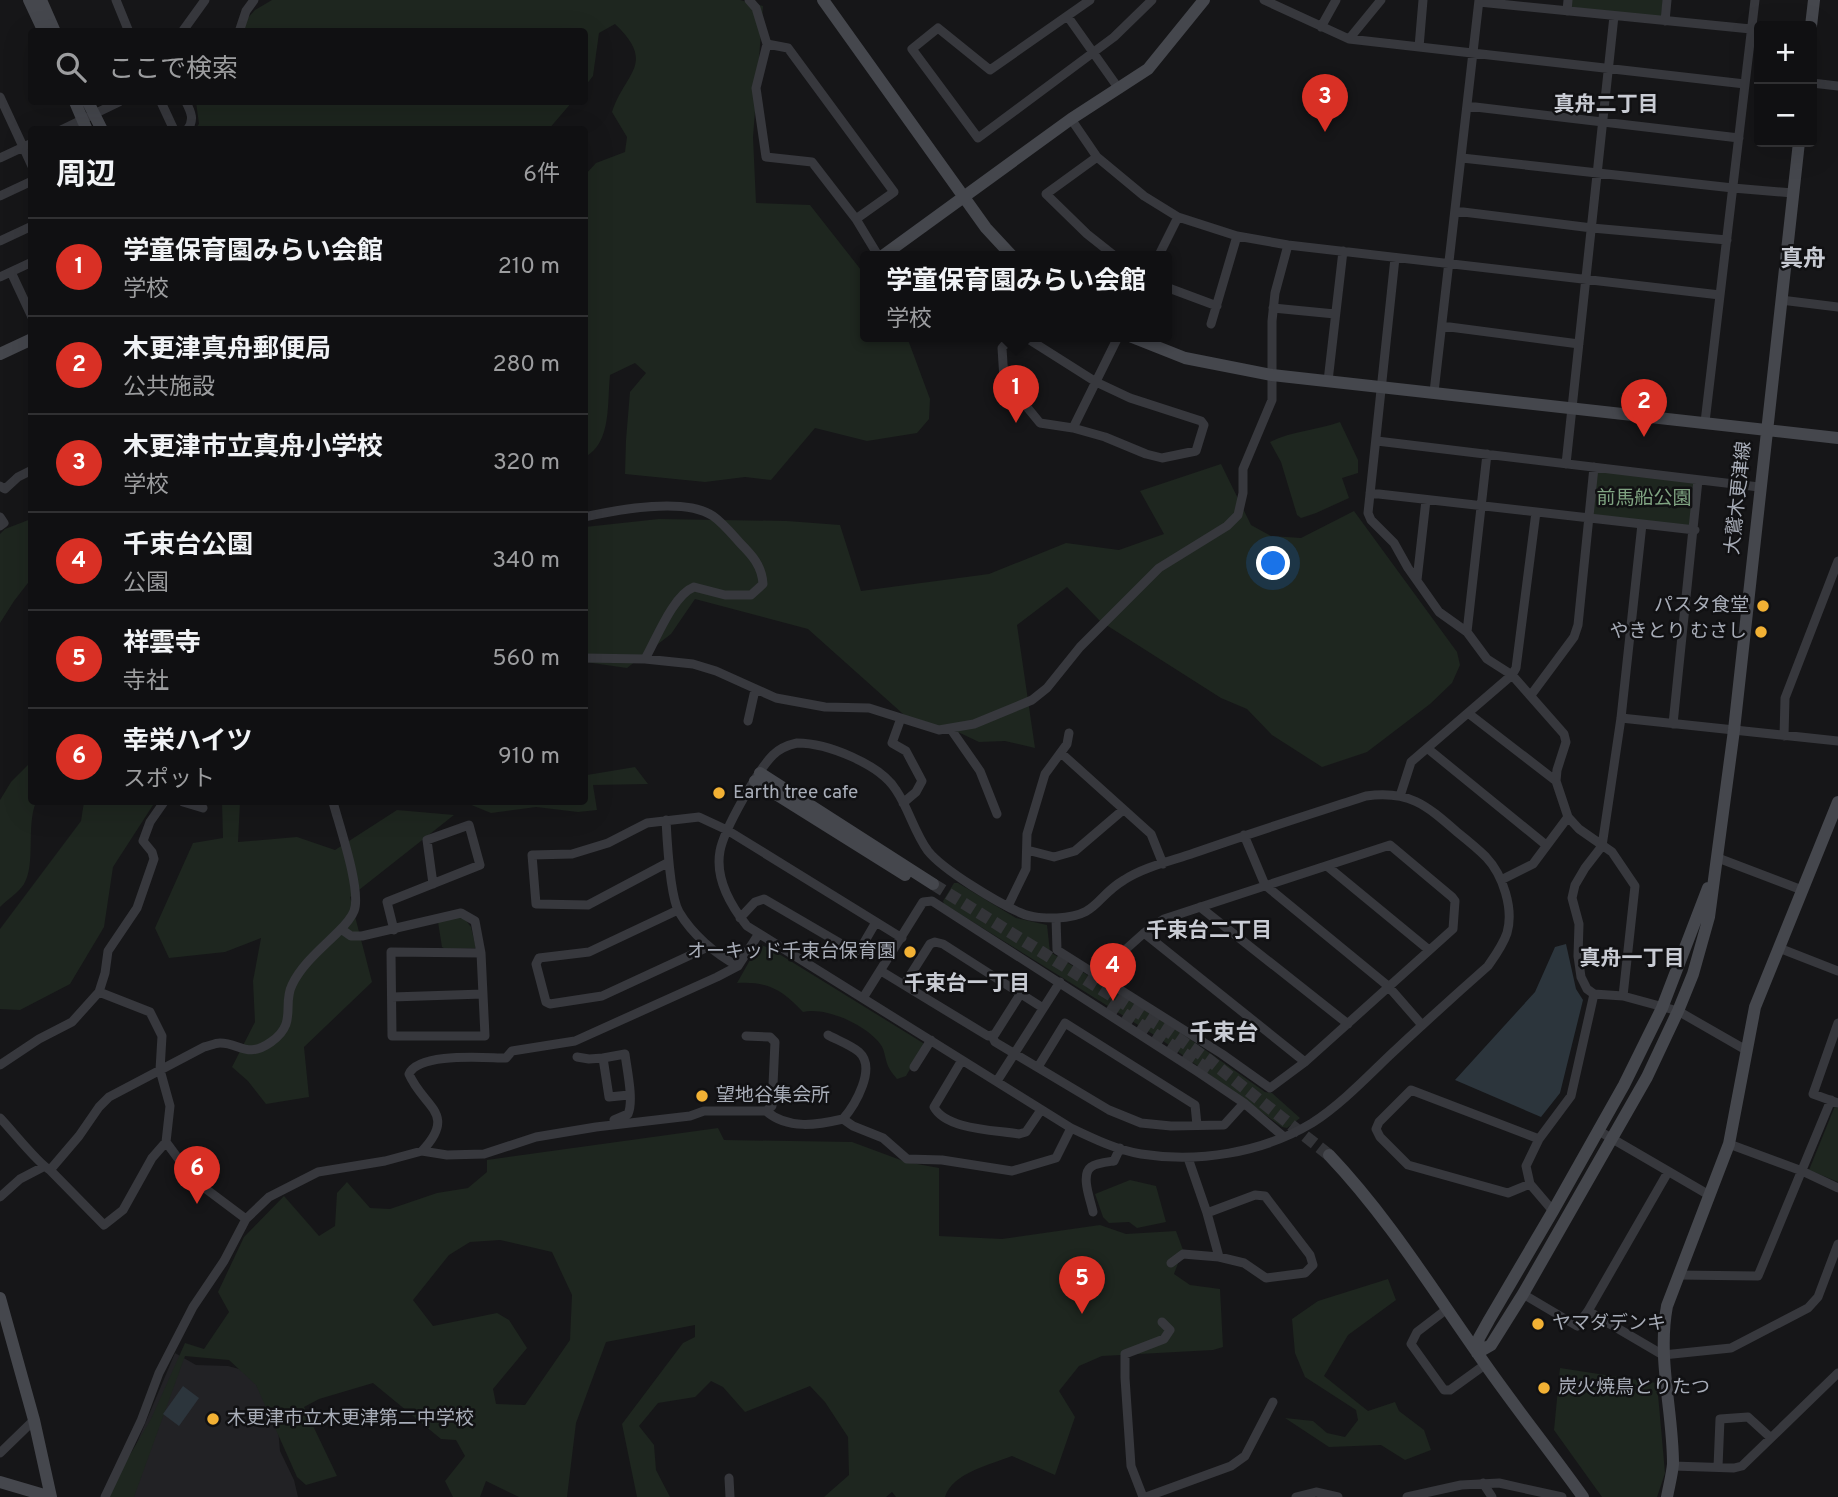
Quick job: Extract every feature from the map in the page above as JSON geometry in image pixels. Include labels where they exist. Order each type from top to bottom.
[{"type":"street","points":[[29,0],[42,28]]},
{"type":"street","points":[[41,0],[53,28]]},
{"type":"street","points":[[116,0],[127,28]]},
{"type":"street","points":[[240,28],[246,11],[254,0]]},
{"type":"street","points":[[749,0],[756,8],[767,44],[756,88],[766,158],[812,162],[856,219],[876,251]]},
{"type":"street","points":[[823,0],[986,228],[1007,251]]},
{"type":"street","points":[[1090,0],[990,70],[939,28],[912,49],[978,138],[1132,22],[1152,0]]},
{"type":"street","points":[[889,251],[1071,119],[1148,69],[1204,0]]},
{"type":"street","points":[[1321,27],[1336,0]]},
{"type":"street","points":[[1349,39],[1381,0]]},
{"type":"street","points":[[1419,47],[1423,0]]},
{"type":"street","points":[[1567,11],[1568,0]]},
{"type":"street","points":[[1665,21],[1667,0]]},
{"type":"street","points":[[1705,422],[1755,0]]},
{"type":"street","points":[[1812,21],[1814,0]]},
{"type":"street","points":[[185,28],[203,1]]},
{"type":"street","points":[[1270,1],[1349,39],[1745,84]]},
{"type":"street","points":[[1434,392],[1479,1],[1751,29]]},
{"type":"street","points":[[1566,464],[1614,16]]},
{"type":"street","points":[[1068,17],[1119,89]]},
{"type":"street","points":[[767,44],[788,48],[894,192],[856,219]]},
{"type":"street","points":[[1817,84],[1838,86]]},
{"type":"street","points":[[0,97],[4,116],[27,145],[0,158]]},
{"type":"street","points":[[69,126],[112,105]]},
{"type":"street","points":[[162,105],[172,126]]},
{"type":"street","points":[[187,105],[192,115],[190,126]]},
{"type":"street","points":[[1467,106],[1739,138]]},
{"type":"street","points":[[1071,119],[1097,157],[1144,197],[1178,217],[1237,236],[1288,245],[1720,295]]},
{"type":"street","name":"大鷲木更津線","points":[[1718,858],[1798,147]]},
{"type":"street","points":[[1097,157],[1046,194],[1108,251]]},
{"type":"street","points":[[1462,158],[1793,193]]},
{"type":"street","points":[[0,196],[28,183]]},
{"type":"street","points":[[1455,211],[1592,228],[1727,240]]},
{"type":"street","points":[[1161,251],[1178,217]]},
{"type":"street","points":[[0,241],[28,228]]},
{"type":"street","points":[[1211,324],[1237,236]]},
{"type":"street","points":[[588,658],[645,659],[693,664],[716,671],[755,690],[793,702],[869,708],[932,729],[950,729],[974,724],[1026,703],[1041,694],[1080,647],[1159,568],[1227,526],[1238,516],[1243,493],[1243,469],[1272,400],[1273,308],[1288,245]]},
{"type":"street","points":[[1328,381],[1343,251]]},
{"type":"street","points":[[1395,258],[1368,513],[1371,520],[1394,543],[1439,612],[1466,632],[1488,659],[1512,675],[1564,734],[1566,742],[1556,781],[1568,817],[1579,829],[1612,852],[1635,886],[1623,996]]},
{"type":"street","points":[[0,277],[28,264]]},
{"type":"street","points":[[11,272],[28,308]]},
{"type":"street","points":[[1172,289],[1216,306]]},
{"type":"street","points":[[1782,300],[1838,307]]},
{"type":"street","points":[[1273,308],[1335,314]]},
{"type":"street","points":[[1442,326],[1579,344]]},
{"type":"street","points":[[0,354],[28,341]]},
{"type":"street","points":[[1007,342],[1002,348],[1004,379],[1040,423],[1105,437],[1162,458],[1196,451],[1204,425],[1201,421],[1130,398],[1096,382],[1033,342]]},
{"type":"street","points":[[1073,428],[1116,342]]},
{"type":"street","points":[[1145,342],[1185,358],[1272,375],[1838,438]]},
{"type":"street","points":[[1377,441],[1759,487]]},
{"type":"street","points":[[1466,632],[1487,454]]},
{"type":"street","points":[[1531,695],[1574,637],[1578,625],[1594,467]]},
{"type":"street","points":[[0,486],[5,489],[28,472]]},
{"type":"street","points":[[1674,724],[1698,480]]},
{"type":"street","points":[[1370,493],[1695,530]]},
{"type":"street","points":[[1417,580],[1426,500]]},
{"type":"street","points":[[588,516],[619,509],[658,506],[675,506],[706,513],[732,534],[753,557],[761,571],[763,584],[751,594],[725,595],[694,587],[685,591],[676,602],[645,659]]},
{"type":"street","points":[[1400,796],[1410,762],[1512,675],[1516,668],[1536,512]]},
{"type":"street","points":[[0,517],[4,523],[0,526]]},
{"type":"street","points":[[1642,524],[1621,718],[1602,846],[1584,868],[1572,898],[1579,924],[1578,956],[1581,977],[1587,989],[1594,994],[1623,996],[1662,1009],[1678,1011],[1746,1050]]},
{"type":"street","points":[[1784,736],[1785,698],[1838,561]]},
{"type":"street","points":[[748,721],[755,690]]},
{"type":"street","points":[[1468,713],[1556,781]]},
{"type":"street","points":[[901,718],[892,743],[906,751],[922,781],[916,792],[903,803]]},
{"type":"street","points":[[1621,718],[1838,741]]},
{"type":"street","points":[[950,729],[980,771],[998,814]]},
{"type":"street","points":[[1008,906],[1024,876],[1027,834],[1045,774],[1067,744],[1069,733]]},
{"type":"street","points":[[797,743],[812,744],[867,764],[894,787],[913,827],[931,854],[947,868],[1021,913],[1056,918],[1091,911],[1123,880],[1244,835],[1366,796],[1400,796],[1416,800],[1432,810],[1487,858],[1501,880],[1509,910],[1507,933],[1488,966],[1334,1107],[1312,1122],[1284,1137],[1237,1151],[1188,1158],[1139,1154],[1071,1128],[758,935],[740,918],[721,875],[720,850],[727,830],[757,777],[772,755],[797,743]]},
{"type":"street","points":[[1427,748],[1546,845]]},
{"type":"street","points":[[1062,752],[1151,834],[1163,864]]},
{"type":"street","points":[[757,777],[931,887]]},
{"type":"street","points":[[1667,1497],[1673,1466],[1662,1331],[1667,1306],[1729,1144],[1755,1007],[1838,802]]},
{"type":"street","points":[[0,1065],[39,1039],[72,1022],[99,992],[108,951],[137,908],[154,859],[143,841],[150,822],[162,805]]},
{"type":"street","points":[[194,805],[204,808]]},
{"type":"street","points":[[0,1197],[20,1179],[46,1168],[79,1136],[109,1097],[204,1047],[221,1043],[237,1049],[253,1050],[270,1043],[282,1031],[289,1015],[290,989],[298,974],[341,929],[355,910],[356,889],[334,805]]},
{"type":"street","points":[[1027,850],[1054,858],[1074,851],[1124,810]]},
{"type":"street","points":[[669,862],[588,905],[536,904],[532,855],[572,854],[608,843],[647,822],[699,817],[727,830],[902,938]]},
{"type":"street","points":[[1501,880],[1533,864],[1568,817]]},
{"type":"street","points":[[666,820],[669,862],[678,910],[708,947],[738,966]]},
{"type":"street","points":[[394,930],[387,902],[433,884],[480,865],[469,825],[427,840],[433,884]]},
{"type":"street","points":[[1244,835],[1265,885],[1388,986],[1422,1025]]},
{"type":"street","points":[[1056,918],[1057,950],[1222,1054],[1269,1088],[1305,1062],[1453,929],[1455,901],[1390,845],[1164,919],[1097,975]]},
{"type":"street","points":[[1718,858],[1802,890]]},
{"type":"street","points":[[1447,1309],[1417,1332],[1411,1344],[1444,1390],[1450,1390],[1482,1359],[1523,1294],[1605,1135],[1662,1009],[1718,858]]},
{"type":"street","points":[[1482,1359],[1479,1338],[1489,1320],[1553,1211],[1647,1076],[1678,1011],[1693,974],[1709,917],[1718,858]]},
{"type":"street","points":[[1326,866],[1429,950]]},
{"type":"street","points":[[740,918],[755,902],[764,899],[855,952],[862,946],[876,922]]},
{"type":"street","points":[[863,999],[923,902],[932,901],[1244,1103],[1284,1137]]},
{"type":"street","points":[[1200,907],[1348,1024]]},
{"type":"street","points":[[678,910],[589,952],[539,958],[536,964],[546,1002],[550,1004],[602,996],[708,947]]},
{"type":"street","points":[[341,929],[351,936],[362,936],[461,914],[475,921],[481,953],[485,1036],[392,1036],[391,952],[481,953]]},
{"type":"street","points":[[1144,933],[1305,1062]]},
{"type":"street","points":[[422,1151],[434,1138],[437,1115],[414,1087],[409,1074],[411,1068],[431,1059],[506,1058],[512,1051],[575,1041],[738,966],[758,935]]},
{"type":"street","points":[[904,985],[930,944],[935,942],[943,944],[1043,1008]]},
{"type":"street","points":[[1779,948],[1838,971]]},
{"type":"street","points":[[881,971],[992,1036]]},
{"type":"street","points":[[997,1081],[1060,982]]},
{"type":"street","points":[[0,1118],[104,1225],[123,1210],[152,1158],[166,1142],[170,1107],[160,1070],[162,1035],[150,1012],[99,992]]},
{"type":"street","points":[[992,1036],[1021,993]]},
{"type":"street","points":[[392,997],[483,994]]},
{"type":"street","points":[[1553,1211],[1530,1184],[1526,1166],[1539,1139],[1571,1096],[1594,994]]},
{"type":"street","points":[[1038,1067],[1065,1023],[1195,1105],[1197,1125]]},
{"type":"street","points":[[1678,1275],[1758,1276],[1802,1171],[1835,1102],[1812,1094],[1838,1023]]},
{"type":"street","points":[[104,1497],[135,1433],[159,1373],[193,1307],[224,1261],[246,1219],[269,1197],[318,1172],[385,1161],[422,1151],[447,1155],[484,1154],[536,1137],[690,1116],[704,1111],[766,1111],[805,1126],[844,1119],[855,1105],[864,1083],[865,1063],[860,1052],[828,1035]]},
{"type":"street","points":[[746,1036],[770,1037],[775,1042],[772,1106],[766,1111]]},
{"type":"street","points":[[992,1036],[995,1042],[1109,1110],[1142,1123],[1171,1126],[1224,1125],[1244,1103]]},
{"type":"street","points":[[914,1067],[931,1040]]},
{"type":"street","points":[[577,1057],[589,1059],[625,1054],[631,1109],[628,1114],[596,1127]]},
{"type":"street","points":[[603,1058],[609,1097],[629,1094]]},
{"type":"street","points":[[962,1060],[934,1107],[952,1123],[1019,1134],[1026,1132],[1041,1110]]},
{"type":"street","points":[[1530,1184],[1508,1193],[1408,1166],[1380,1137],[1376,1129],[1379,1122],[1411,1090],[1539,1139]]},
{"type":"street","points":[[844,1119],[853,1126],[883,1138],[907,1159],[942,1160],[1012,1171],[1056,1158],[1071,1128]]},
{"type":"street","points":[[1605,1135],[1709,1195]]},
{"type":"street","points":[[166,1142],[194,1180],[246,1219]]},
{"type":"street","points":[[1729,1144],[1802,1171],[1838,1188]]},
{"type":"street","points":[[1093,1212],[1088,1189],[1088,1171],[1092,1166],[1114,1161],[1120,1148]]},
{"type":"street","points":[[1188,1158],[1219,1257]]},
{"type":"street","points":[[1326,1158],[1367,1196],[1583,1497]]},
{"type":"street","points":[[1523,1294],[1577,1326],[1668,1172]]},
{"type":"street","points":[[1171,1264],[1183,1255],[1219,1257],[1244,1263],[1266,1278],[1305,1273],[1313,1265],[1310,1255],[1265,1196],[1255,1195],[1207,1213]]},
{"type":"street","points":[[1588,1311],[1663,1355],[1731,1348],[1808,1308],[1818,1297],[1838,1244]]},
{"type":"street","points":[[0,1298],[34,1420],[51,1497],[0,1482]]},
{"type":"street","points":[[1162,1322],[1170,1330],[1164,1339],[1125,1353],[1131,1466],[1144,1497],[1223,1469],[1245,1456],[1273,1402]]},
{"type":"street","points":[[1673,1466],[1742,1466],[1838,1373]]},
{"type":"street","points":[[1718,1467],[1720,1419],[1748,1417],[1771,1438]]},
{"type":"street","points":[[0,1452],[34,1420]]},
{"type":"street","points":[[729,1478],[730,1497]]},
{"type":"street","points":[[1407,1497],[1483,1483],[1499,1483],[1562,1497]]},
{"type":"street","points":[[1483,1483],[1492,1497]]},
{"type":"street","points":[[1296,1497],[1316,1492],[1338,1497]]},
{"type":"shaded area","points":[[1566,944],[1576,989],[1583,1000],[1560,1093],[1541,1117],[1455,1080],[1535,992],[1555,947]]},
{"type":"shaded area","name":"木更津市立木更津第二中学校","points":[[175,1353],[196,1365],[228,1366],[250,1372],[278,1428],[280,1451],[294,1480],[298,1497],[114,1497]]},
{"type":"shaded area","points":[[183,1386],[199,1398],[179,1426],[163,1414]]},
{"type":"green space","points":[[272,0],[740,0],[763,6],[753,137],[756,203],[810,205],[860,269],[860,342],[909,342],[930,399],[929,419],[917,433],[867,441],[815,428],[771,480],[745,477],[705,482],[625,474],[630,392],[646,373],[635,363],[610,375],[604,432],[594,451],[588,455],[588,172],[596,163],[625,152],[627,137],[612,112],[636,59],[634,49],[627,38],[615,24],[599,33],[593,76],[588,82],[588,28],[239,28],[255,10]]},
{"type":"green space","points":[[1570,0],[1663,0],[1661,17],[1570,7]]},
{"type":"green space","points":[[196,105],[569,105],[551,126],[197,126]]},
{"type":"green space","points":[[1340,422],[1358,460],[1358,473],[1342,478],[1349,498],[1301,518],[1297,515],[1281,462],[1270,442]]},
{"type":"green space","points":[[1221,464],[1251,525],[1271,536],[1301,538],[1354,511],[1457,652],[1460,665],[1452,683],[1430,704],[1367,752],[1322,767],[1272,735],[1247,709],[1221,698],[1100,621],[1067,587],[1017,625],[1035,748],[1005,741],[979,742],[958,732],[912,722],[808,629],[695,599],[671,634],[627,668],[588,662],[588,527],[659,519],[787,521],[840,525],[861,591],[989,574],[1066,543],[1119,550],[1164,534],[1140,491]]},
{"type":"green space","name":"前馬船公園","points":[[1596,470],[1696,482],[1693,528],[1593,516]]},
{"type":"green space","points":[[28,520],[28,583],[0,623],[0,534],[5,529]]},
{"type":"green space","points":[[28,765],[28,805],[35,805],[30,866],[22,887],[0,907],[0,800],[11,782]]},
{"type":"green space","points":[[635,767],[648,784],[593,785],[597,810],[578,812],[536,807],[491,813],[471,805],[588,805],[588,775]]},
{"type":"green space","points":[[84,805],[153,805],[113,867],[104,927],[70,984],[20,1010],[0,1009],[0,929],[81,821]]},
{"type":"green space","points":[[222,805],[240,805],[238,842],[297,837],[335,850],[397,810],[454,815],[350,897],[372,982],[304,1047],[309,1097],[266,1104],[248,1081],[232,1067],[255,1022],[253,981],[261,938],[225,952],[169,958],[155,928],[193,843],[223,838]]},
{"type":"green space","points":[[954,883],[1016,918],[1047,925],[1050,952],[1177,1030],[1265,1092],[1272,1093],[1300,1118],[1287,1128],[1282,1127],[1159,1038],[944,904],[943,901]]},
{"type":"green space","points":[[455,917],[465,919],[471,927],[476,948],[442,947],[438,922]]},
{"type":"green space","points":[[759,944],[923,1043],[906,1076],[897,1079],[889,1068],[881,1045],[857,1025],[823,1012],[803,1012],[789,998],[766,985],[737,983]]},
{"type":"green space","points":[[1835,1106],[1838,1108],[1838,1182],[1809,1170]]},
{"type":"green space","points":[[718,1128],[724,1140],[852,1142],[906,1162],[939,1168],[939,1236],[1002,1239],[1100,1225],[1126,1234],[1176,1231],[1183,1250],[1174,1274],[1190,1285],[1220,1289],[1223,1347],[1213,1350],[1102,1356],[1079,1366],[1059,1391],[1075,1417],[1055,1475],[1012,1456],[964,1476],[949,1489],[945,1497],[896,1497],[892,1492],[886,1497],[824,1497],[849,1475],[848,1437],[825,1402],[810,1386],[745,1412],[723,1387],[711,1381],[695,1397],[658,1403],[639,1426],[654,1445],[656,1470],[670,1497],[637,1497],[622,1424],[683,1343],[695,1337],[695,1325],[606,1342],[576,1423],[567,1497],[519,1497],[486,1481],[480,1497],[453,1497],[445,1481],[465,1456],[456,1440],[441,1439],[373,1383],[319,1399],[304,1407],[337,1476],[306,1485],[297,1477],[256,1385],[229,1360],[185,1356],[134,1497],[105,1497],[151,1419],[185,1343],[204,1349],[229,1312],[218,1292],[244,1237],[284,1196],[319,1236],[335,1226],[337,1193],[347,1182],[370,1208],[390,1209],[437,1193],[468,1188],[487,1172],[487,1160]],"holes":[[[500,1240],[552,1252],[572,1295],[570,1340],[525,1405],[496,1404],[493,1389],[527,1348],[509,1320],[497,1313],[433,1326],[413,1300],[449,1255],[470,1242]]]},
{"type":"green space","points":[[1130,1180],[1156,1186],[1166,1222],[1137,1228],[1129,1222],[1109,1223],[1103,1217],[1095,1194]]},
{"type":"green space","points":[[1388,1279],[1396,1300],[1348,1335],[1324,1376],[1368,1411],[1395,1402],[1399,1411],[1424,1430],[1431,1450],[1405,1460],[1381,1445],[1329,1447],[1285,1418],[1313,1421],[1327,1433],[1345,1437],[1358,1420],[1356,1410],[1305,1377],[1295,1353],[1292,1319],[1318,1301]]},
{"type":"green space","points":[[1560,1368],[1657,1383],[1665,1473],[1657,1497],[1602,1497],[1554,1430]]},
{"type":"tunnel","points":[[933,884],[1163,1028],[1209,1060],[1329,1155]]},
{"type":"tunnel","points":[[1109,1004],[1214,1073]]},
{"type":"place","name":"木更津市立真舟小学校","points":[[1325,132]]},
{"type":"place","name":"学童保育園みらい会館","points":[[1016,423]]},
{"type":"place","name":"木更津真舟郵便局","points":[[1644,437]]},
{"type":"place","name":"パスタ食堂","points":[[1763,606]]},
{"type":"place","name":"やきとり むさし","points":[[1761,632]]},
{"type":"place","name":"Earth tree cafe","points":[[719,793]]},
{"type":"place","name":"オーキッド千束台保育園","points":[[910,952]]},
{"type":"place","name":"千束台公園","points":[[1113,1001]]},
{"type":"place","name":"望地谷集会所","points":[[702,1096]]},
{"type":"place","name":"幸栄ハイツ","points":[[197,1204]]},
{"type":"place","name":"祥雲寺","points":[[1082,1314]]},
{"type":"place","name":"ヤマダデンキ","points":[[1538,1324]]},
{"type":"place","name":"炭火焼鳥とりたつ","points":[[1544,1388]]},
{"type":"place","name":"木更津市立木更津第二中学校","points":[[213,1419]]},
{"type":"district","name":"真舟二丁目","points":[[1606,105]]},
{"type":"district","name":"真舟","points":[[1803,260]]},
{"type":"district","name":"千束台二丁目","points":[[1209,931]]},
{"type":"district","name":"真舟一丁目","points":[[1632,959]]},
{"type":"district","name":"千束台一丁目","points":[[967,984]]},
{"type":"district","name":"千束台","points":[[1224,1034]]}]
